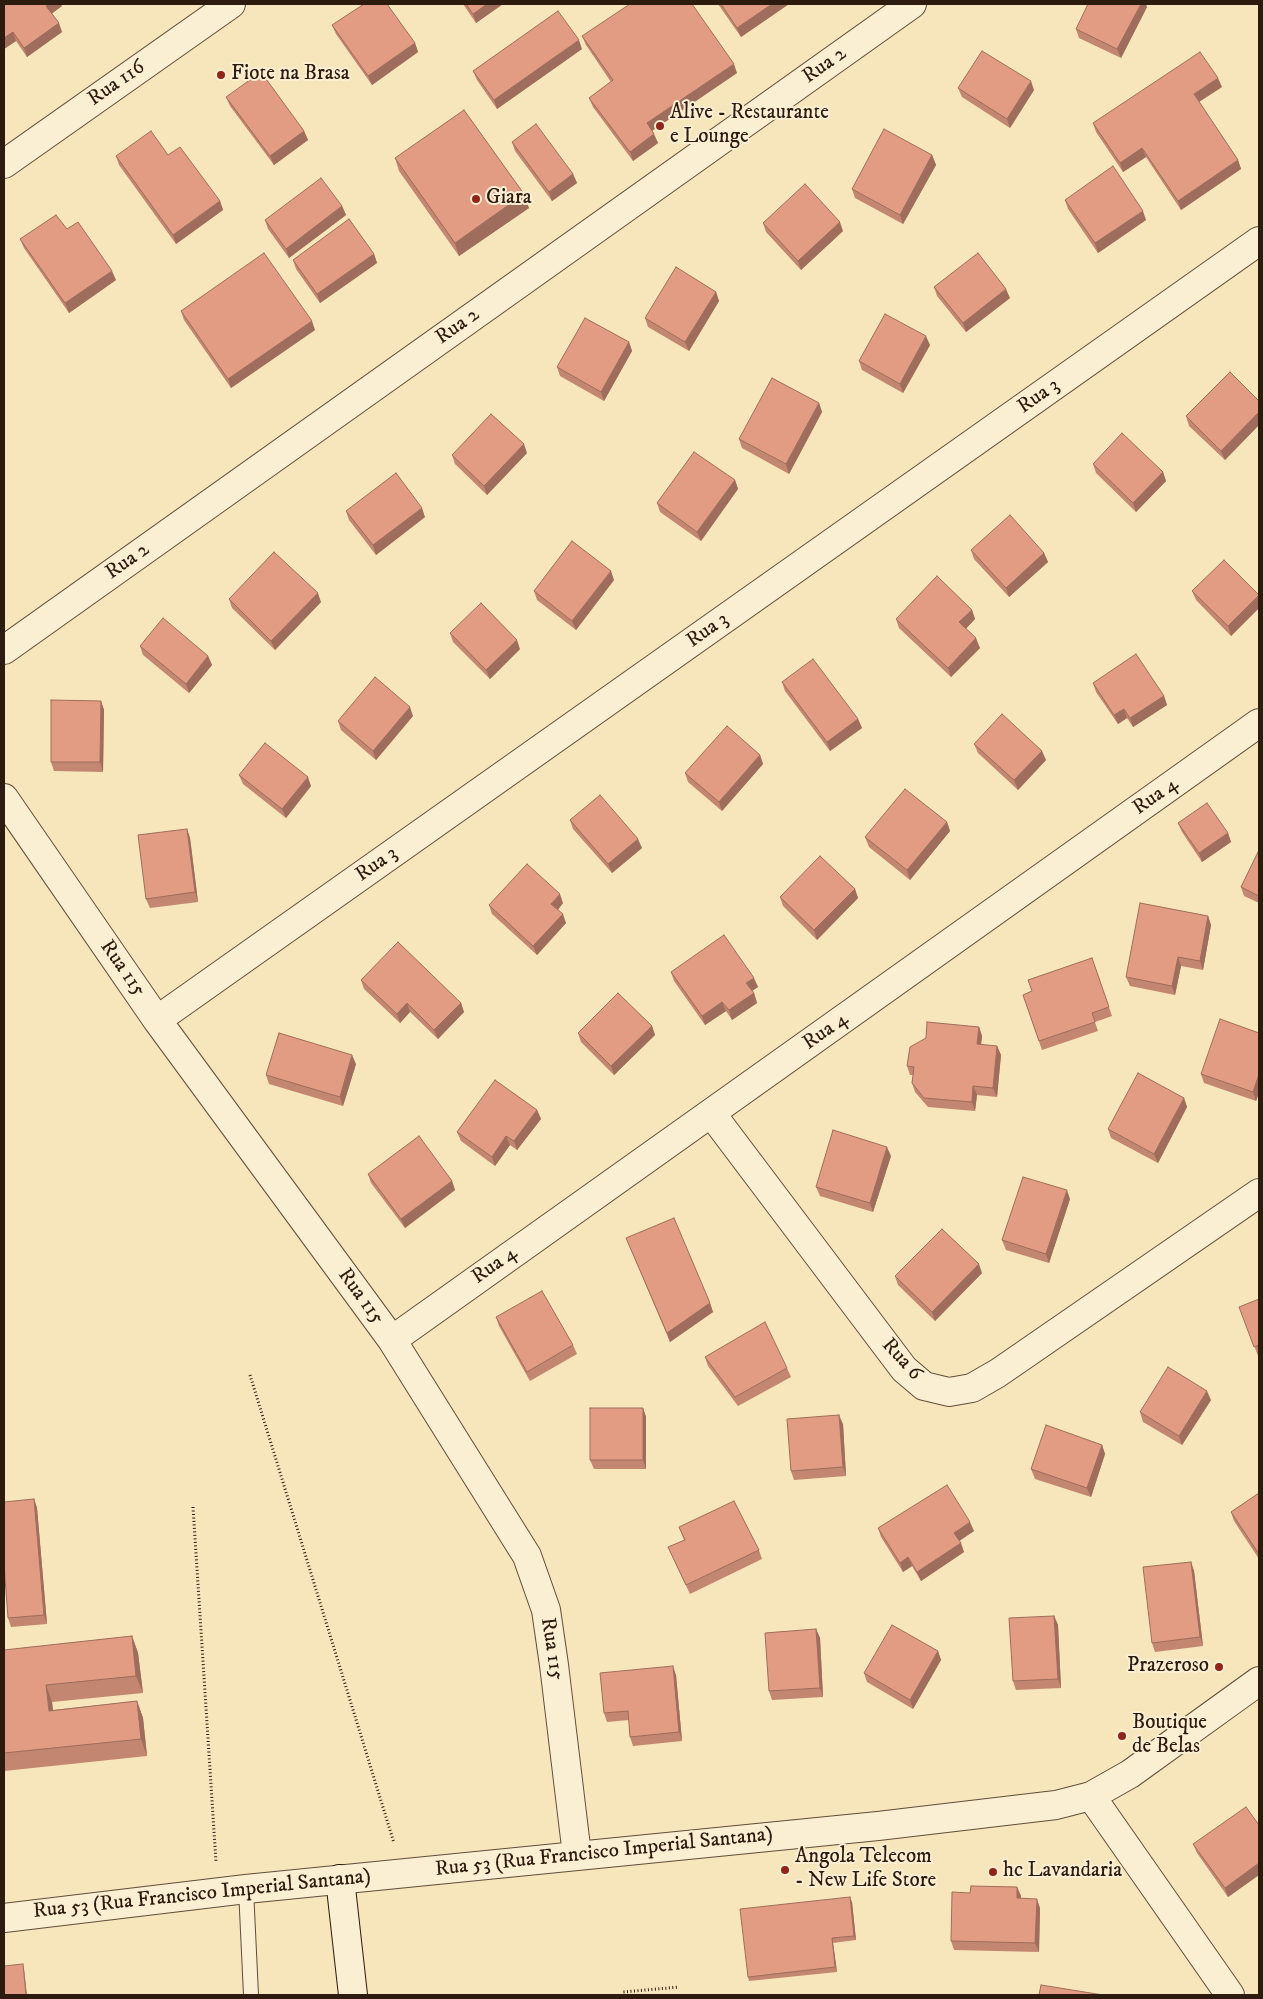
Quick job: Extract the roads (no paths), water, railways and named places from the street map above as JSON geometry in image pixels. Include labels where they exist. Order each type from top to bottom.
[{"type":"street","name":"Rua 116","points":[[4,164],[231,4]]},
{"type":"street","name":"Rua 2","points":[[4,650],[912,4]]},
{"type":"street","name":"Rua 3","points":[[157,1020],[1259,241]]},
{"type":"street","name":"Rua 4","points":[[392,1340],[1259,723]]},
{"type":"street","name":"Rua 115","points":[[4,798],[157,1020],[392,1340],[527,1556],[546,1610],[577,1855]]},
{"type":"street","name":"Rua 6","points":[[711,1113],[904,1369],[924,1386],[949,1392],[972,1388],[998,1373],[1259,1193]]},
{"type":"street","name":"Rua 53 (Rua Francisco Imperial Santana)","points":[[4,1918],[218,1892],[888,1825],[1056,1805],[1091,1796],[1157,1756],[1259,1681]]},
{"type":"street","points":[[1091,1796],[1230,1995]]},
{"type":"street","points":[[340,1879],[353,1995]]},
{"type":"lane","points":[[246,1889],[251,1995]]},
{"type":"place","name":"Fiote na Brasa","points":[[221,75]]},
{"type":"place","name":"Alive - Restaurante e Lounge","points":[[660,126]]},
{"type":"place","name":"Giara","points":[[476,199]]},
{"type":"place","name":"Prazeroso","points":[[1219,1667]]},
{"type":"place","name":"Boutique de Belas","points":[[1122,1736]]},
{"type":"place","name":"Angola Telecom - New Life Store","points":[[785,1870]]},
{"type":"place","name":"hc Lavandaria","points":[[993,1872]]}]
